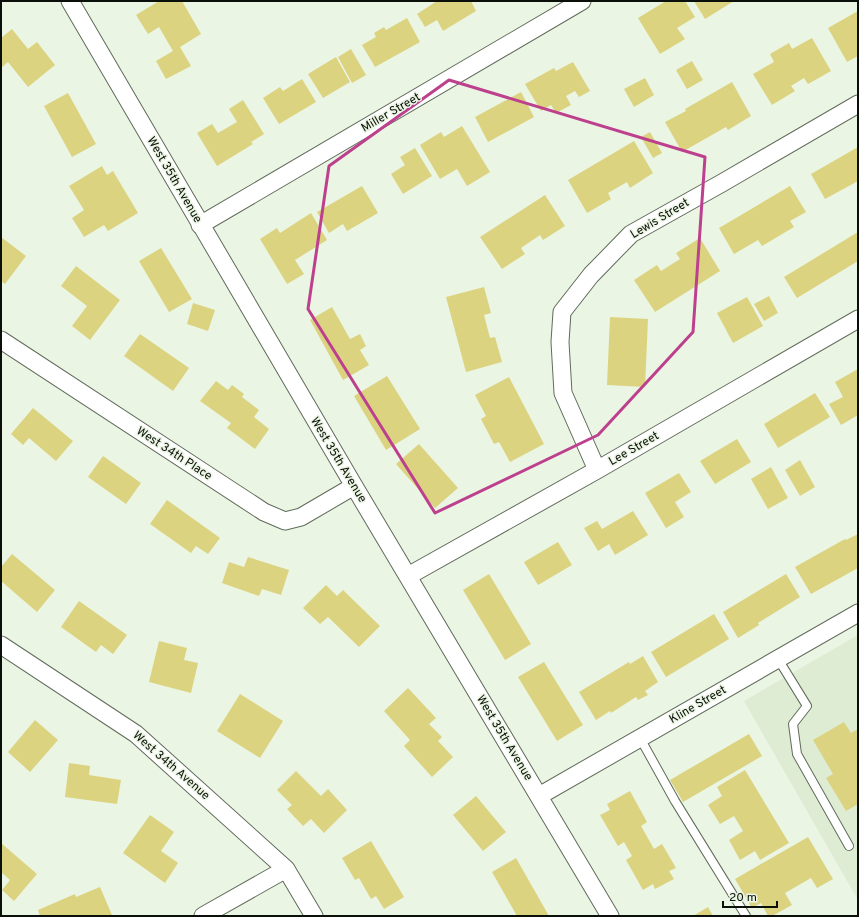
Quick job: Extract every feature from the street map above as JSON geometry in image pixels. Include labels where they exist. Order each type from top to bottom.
[{"type":"street","name":"Miller Street","points":[[200,225],[582,1]]},
{"type":"street","name":"West 35th Avenue","points":[[72,2],[200,225],[610,916]]},
{"type":"street","name":"Lewis Street","points":[[597,470],[563,393],[560,342],[562,312],[591,275],[632,234],[858,104]]},
{"type":"street","name":"Lee Street","points":[[408,576],[597,470],[858,319]]},
{"type":"street","name":"West 34th Place","points":[[1,340],[222,486],[264,512],[285,521],[301,517],[354,486]]},
{"type":"street","name":"Kline Street","points":[[538,796],[858,613]]},
{"type":"street","name":"West 34th Avenue","points":[[1,645],[136,734],[286,869],[314,916]]},
{"type":"street","points":[[203,916],[286,869]]},
{"type":"lane","points":[[778,659],[806,706],[793,724],[796,754],[849,846]]},
{"type":"lane","points":[[640,738],[675,801],[746,916]]},
{"type":"highlighted area","points":[[449,80],[705,157],[693,332],[598,435],[435,513],[308,309],[329,166]]},
{"type":"shaded area","points":[[858,635],[858,900],[744,701]]},
{"type":"building","points":[[159,1],[182,1],[201,34],[180,47],[191,66],[166,79],[156,61],[173,51],[159,27],[148,34],[136,15]]},
{"type":"building","points":[[437,1],[471,1],[476,11],[443,31],[437,20],[425,27],[417,14]]},
{"type":"building","points":[[666,1],[685,1],[695,17],[677,28],[685,39],[660,54],[638,18]]},
{"type":"building","points":[[694,1],[734,1],[705,19]]},
{"type":"building","points":[[858,11],[858,56],[847,62],[828,28]]},
{"type":"building","points":[[407,18],[420,42],[375,67],[362,45],[376,37],[374,33],[384,27],[386,30]]},
{"type":"building","points":[[12,29],[28,49],[37,42],[55,65],[28,87],[8,62],[1,68],[1,38]]},
{"type":"building","points":[[812,38],[831,71],[808,84],[804,78],[791,86],[795,91],[772,105],[753,74],[774,62],[770,54],[789,43],[792,49]]},
{"type":"building","points":[[351,49],[366,75],[352,83],[338,57]]},
{"type":"building","points":[[336,57],[350,82],[323,98],[308,74]]},
{"type":"building","points":[[692,61],[703,80],[687,89],[676,70]]},
{"type":"building","points":[[573,62],[590,91],[579,97],[575,91],[566,96],[571,105],[556,113],[551,105],[541,111],[525,84],[554,68],[556,71]]},
{"type":"building","points":[[645,78],[654,95],[634,107],[624,89]]},
{"type":"building","points":[[302,79],[316,102],[279,124],[263,98],[280,87],[283,91]]},
{"type":"building","points":[[732,82],[751,116],[728,130],[726,127],[682,152],[665,122],[686,111],[685,109]]},
{"type":"building","points":[[521,92],[534,117],[488,142],[475,117]]},
{"type":"building","points":[[68,93],[96,144],[72,157],[44,106]]},
{"type":"building","points":[[243,100],[264,134],[251,142],[253,144],[217,166],[197,133],[212,124],[218,133],[237,122],[229,109]]},
{"type":"building","points":[[462,126],[490,172],[467,186],[457,169],[440,179],[420,145],[441,132],[444,137]]},
{"type":"building","points":[[650,132],[662,153],[653,158],[641,137]]},
{"type":"building","points":[[634,141],[653,173],[630,188],[627,182],[608,193],[611,199],[587,213],[568,180]]},
{"type":"building","points":[[858,147],[858,181],[825,199],[811,174]]},
{"type":"building","points":[[415,148],[432,176],[403,194],[391,174],[405,165],[400,157]]},
{"type":"building","points":[[102,166],[107,175],[113,171],[138,213],[108,231],[104,225],[84,237],[72,218],[84,210],[69,186]]},
{"type":"building","points":[[362,186],[378,213],[347,231],[343,224],[329,233],[317,212]]},
{"type":"building","points":[[790,186],[806,212],[790,221],[794,227],[762,246],[758,240],[734,254],[719,228]]},
{"type":"building","points":[[545,195],[565,226],[543,240],[540,235],[521,248],[525,254],[502,269],[480,237]]},
{"type":"building","points":[[311,213],[327,240],[295,260],[304,274],[287,284],[260,239],[277,228],[280,233]]},
{"type":"building","points":[[858,232],[858,261],[797,298],[784,277]]},
{"type":"building","points":[[1,237],[26,256],[5,284],[1,281]]},
{"type":"building","points":[[700,238],[720,271],[655,312],[634,280],[657,265],[661,271],[680,259],[676,253]]},
{"type":"building","points":[[161,248],[192,299],[169,312],[139,261]]},
{"type":"building","points":[[76,266],[120,300],[90,340],[72,326],[87,306],[61,286]]},
{"type":"building","points":[[484,287],[491,313],[484,315],[490,338],[495,337],[502,362],[466,372],[446,297]]},
{"type":"building","points":[[769,296],[778,313],[764,321],[754,304]]},
{"type":"building","points":[[747,297],[763,326],[733,343],[717,313]]},
{"type":"building","points":[[193,303],[215,310],[208,331],[187,324]]},
{"type":"building","points":[[332,307],[350,339],[360,334],[366,346],[360,350],[369,365],[343,380],[310,320]]},
{"type":"building","points":[[610,317],[648,319],[645,387],[607,385]]},
{"type":"building","points":[[140,334],[189,368],[173,391],[124,356]]},
{"type":"building","points":[[858,369],[858,415],[841,425],[829,404],[843,397],[835,382]]},
{"type":"building","points":[[387,376],[420,429],[386,450],[354,396]]},
{"type":"building","points":[[509,377],[544,444],[510,462],[499,442],[494,444],[481,419],[486,416],[475,395]]},
{"type":"building","points":[[216,381],[228,390],[232,385],[244,394],[242,397],[259,410],[254,417],[269,429],[255,449],[227,428],[231,423],[200,401]]},
{"type":"building","points":[[815,393],[830,417],[778,448],[764,424]]},
{"type":"building","points":[[33,408],[73,441],[56,461],[29,438],[23,445],[11,434]]},
{"type":"building","points":[[737,439],[751,462],[715,484],[700,461]]},
{"type":"building","points":[[419,444],[458,488],[435,508],[396,464]]},
{"type":"building","points":[[103,456],[141,483],[126,504],[88,477]]},
{"type":"building","points":[[800,460],[815,487],[800,496],[785,470]]},
{"type":"building","points":[[771,467],[788,498],[768,509],[751,479]]},
{"type":"building","points":[[679,473],[691,492],[675,502],[684,517],[666,528],[645,493]]},
{"type":"building","points":[[167,500],[220,538],[208,554],[196,546],[191,553],[150,524]]},
{"type":"building","points":[[633,511],[648,535],[615,555],[609,544],[598,551],[584,528],[597,521],[602,529]]},
{"type":"building","points":[[858,534],[858,568],[811,594],[795,567],[845,539],[846,540]]},
{"type":"building","points":[[558,542],[572,565],[538,585],[524,562]]},
{"type":"building","points":[[12,554],[55,590],[37,612],[1,581],[1,567]]},
{"type":"building","points":[[248,557],[289,570],[281,595],[262,589],[259,596],[222,583],[229,562],[244,567]]},
{"type":"building","points":[[489,574],[531,644],[505,660],[463,590]]},
{"type":"building","points":[[786,574],[800,597],[758,623],[759,625],[738,638],[723,612]]},
{"type":"building","points":[[326,585],[337,596],[343,590],[380,626],[359,647],[328,617],[320,624],[303,608]]},
{"type":"building","points":[[79,601],[127,635],[113,654],[101,645],[96,652],[61,627]]},
{"type":"building","points":[[714,614],[729,639],[666,677],[651,652]]},
{"type":"building","points":[[159,641],[187,648],[184,660],[198,663],[191,693],[149,682]]},
{"type":"building","points":[[643,656],[658,682],[645,691],[648,695],[638,700],[636,697],[611,713],[610,711],[596,720],[579,692],[629,662],[630,664]]},
{"type":"building","points":[[544,662],[583,725],[557,741],[518,677]]},
{"type":"building","points":[[408,688],[436,718],[429,724],[442,737],[438,741],[453,757],[432,777],[404,746],[410,740],[384,711]]},
{"type":"building","points":[[240,694],[283,721],[260,758],[217,731]]},
{"type":"building","points":[[35,720],[58,740],[30,772],[8,752]]},
{"type":"building","points":[[844,722],[851,733],[858,729],[858,804],[846,811],[826,778],[833,774],[813,740]]},
{"type":"building","points":[[749,734],[762,756],[683,802],[670,780]]},
{"type":"building","points":[[69,763],[90,766],[89,775],[121,780],[117,804],[65,797]]},
{"type":"building","points":[[745,770],[789,843],[760,860],[755,851],[740,860],[729,840],[743,831],[734,816],[720,824],[708,805],[722,796],[717,787]]},
{"type":"building","points":[[296,771],[321,796],[328,789],[347,810],[324,833],[311,819],[303,826],[287,809],[292,805],[277,790]]},
{"type":"building","points":[[630,791],[647,822],[641,826],[654,849],[662,844],[676,868],[669,871],[674,879],[655,889],[653,884],[643,890],[626,860],[632,856],[624,842],[618,846],[600,815],[610,810],[607,804]]},
{"type":"building","points":[[476,796],[506,832],[483,851],[453,815]]},
{"type":"building","points":[[150,815],[174,832],[161,851],[178,863],[165,883],[123,853]]},
{"type":"building","points":[[808,837],[833,879],[817,888],[811,878],[785,893],[792,905],[772,916],[768,916],[761,903],[752,908],[735,879]]},
{"type":"building","points":[[371,841],[404,897],[384,909],[376,896],[371,899],[359,878],[355,880],[342,858]]},
{"type":"building","points":[[1,843],[37,874],[14,901],[2,890],[10,880],[1,872]]},
{"type":"building","points":[[516,858],[549,916],[517,916],[492,872]]},
{"type":"building","points":[[100,887],[112,915],[40,916],[38,910],[75,894],[76,897]]},
{"type":"building","points":[[708,907],[713,916],[693,916]]}]
